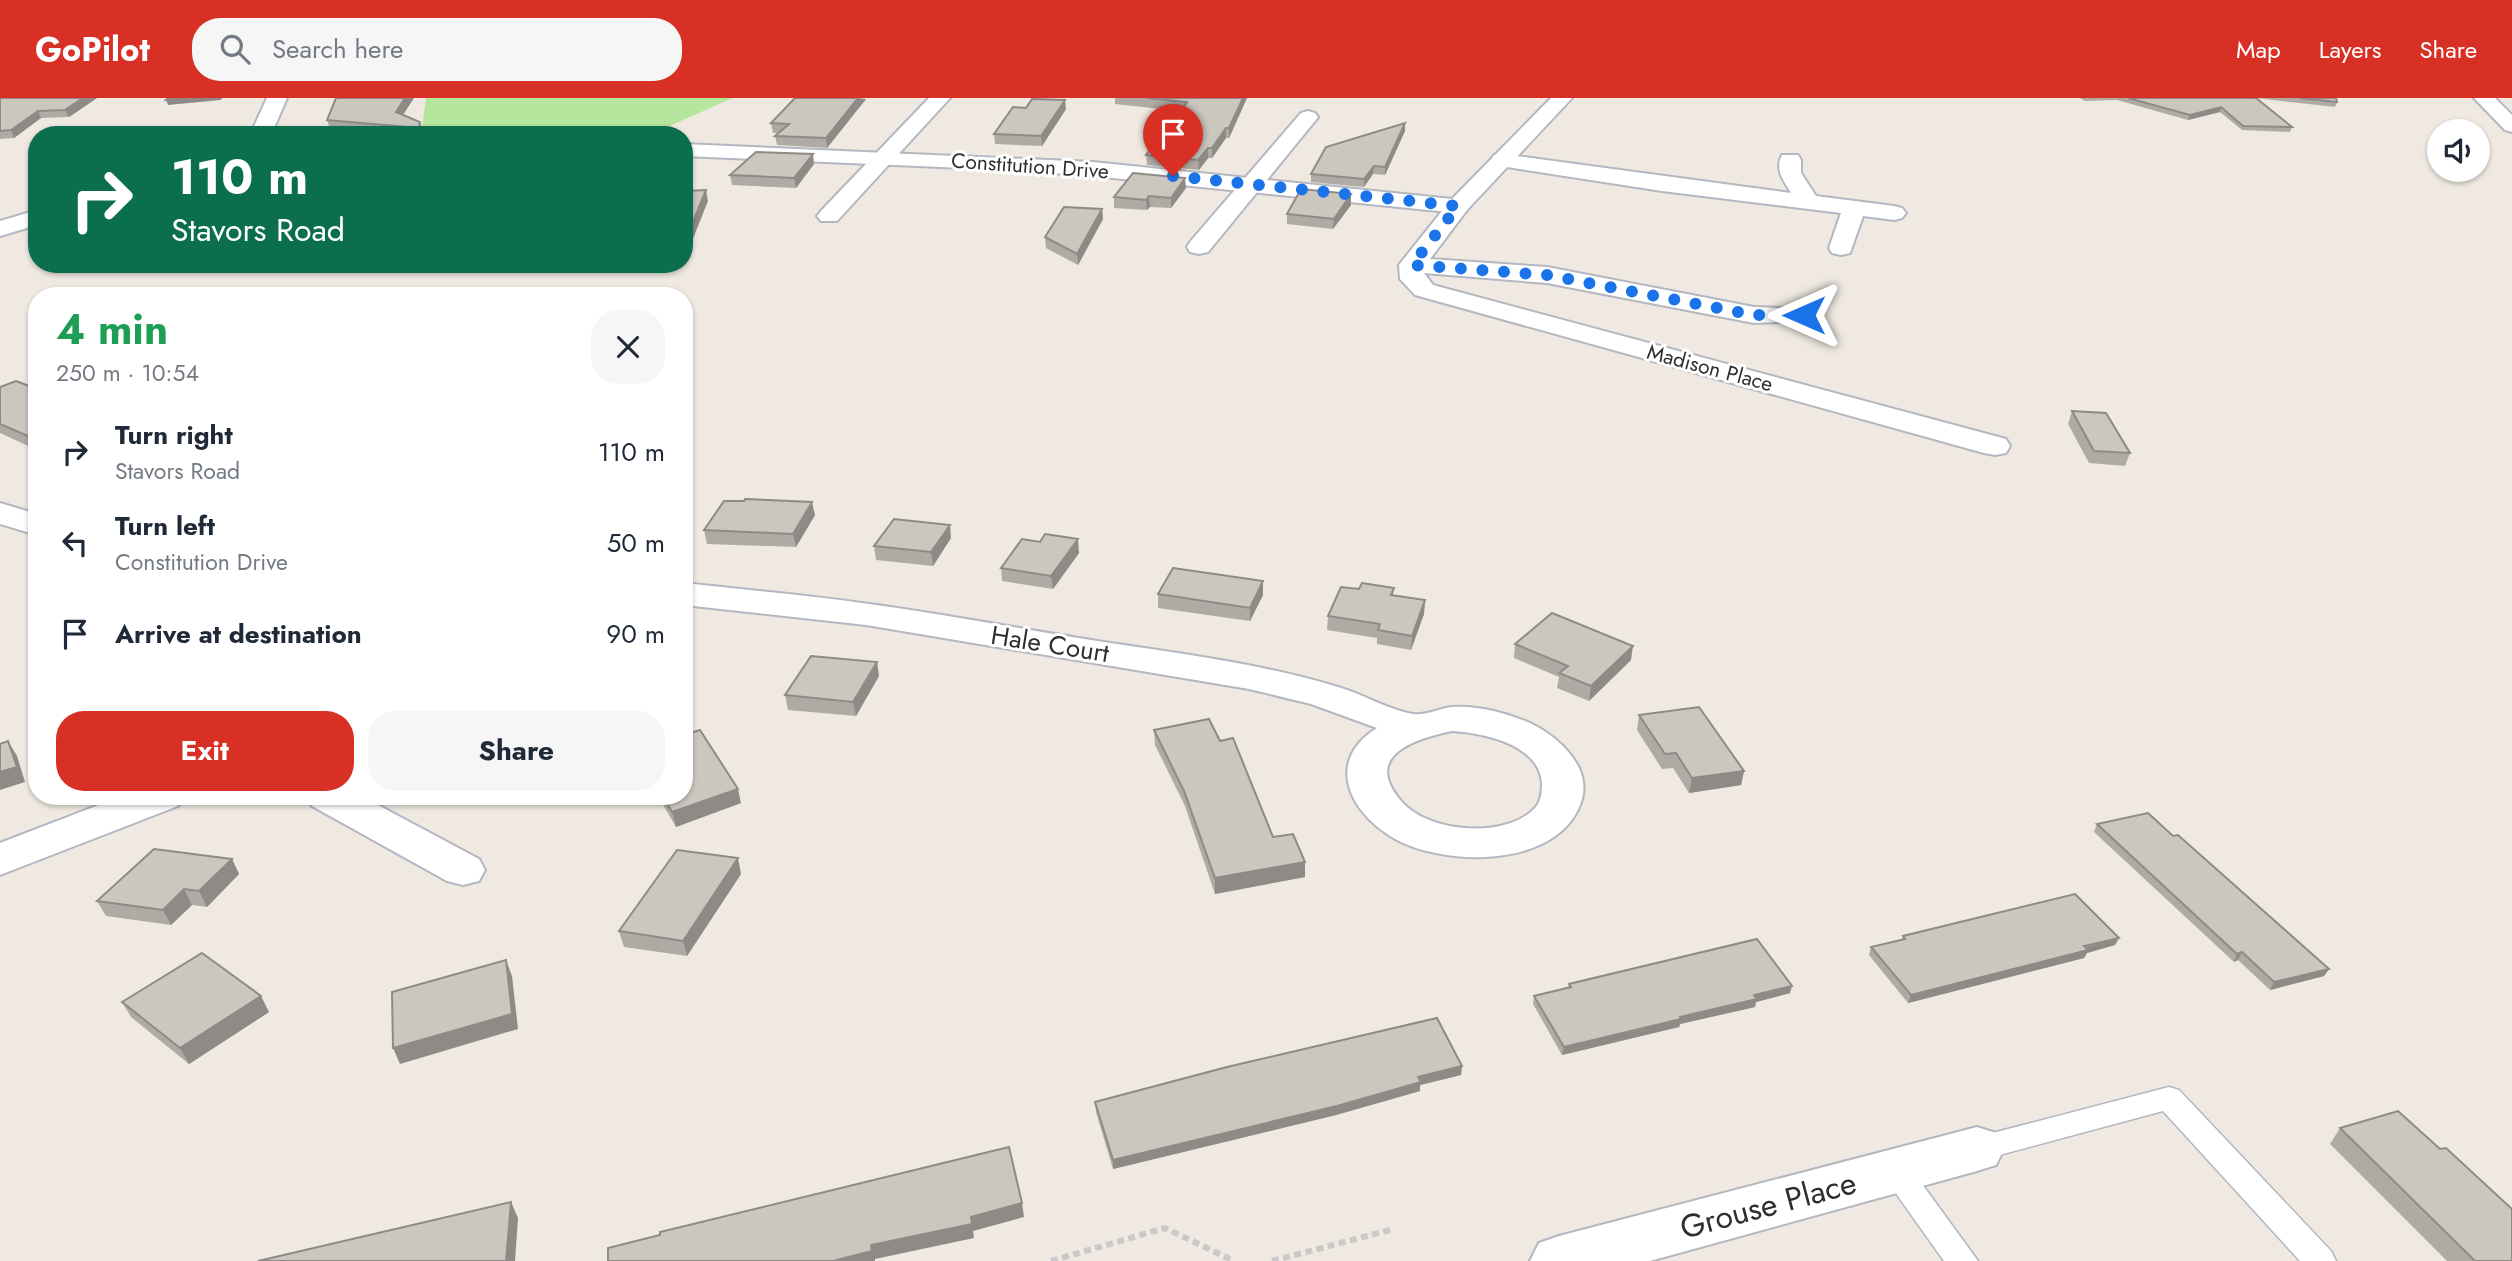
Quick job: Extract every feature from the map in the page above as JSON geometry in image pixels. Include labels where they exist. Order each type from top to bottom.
[{"type":"street","points":[[264,126],[277,98]]},
{"type":"street","points":[[829,216],[940,98]]},
{"type":"street","points":[[1418,278],[1458,206],[1562,98]]},
{"type":"street","points":[[2484,98],[2512,126]]},
{"type":"street","points":[[1199,247],[1308,117]]},
{"type":"street","name":"Constitution Drive","points":[[693,150],[1023,164],[1253,184],[1458,206]]},
{"type":"street","points":[[1502,160],[1623,188],[1808,202],[1894,213]]},
{"type":"street","points":[[1790,160],[1790,173],[1808,202]]},
{"type":"street","points":[[1841,248],[1854,208]]},
{"type":"street","points":[[2,227],[28,219]]},
{"type":"street","points":[[1418,278],[1547,275],[1744,313],[1804,315]]},
{"type":"street","name":"Madison Place","points":[[1418,278],[1995,446]]},
{"type":"street","points":[[0,513],[28,522]]},
{"type":"street","name":"Hale Court","points":[[693,595],[866,614],[1249,677],[1324,695],[1409,726]]},
{"type":"street","points":[[0,860],[140,805]]},
{"type":"street","points":[[344,805],[463,870]]},
{"type":"street","name":"Grouse Place","points":[[1559,1261],[1977,1149]]},
{"type":"lane","points":[[1977,1149],[2169,1098],[2320,1261]]},
{"type":"lane","points":[[1895,1171],[1962,1261]]},
{"type":"path","points":[[1051,1261],[1165,1228],[1234,1261]]},
{"type":"path","points":[[1272,1261],[1390,1230]]},
{"type":"green space","points":[[426,98],[733,98],[669,126],[422,126]]},
{"type":"building","points":[[0,98],[83,98],[65,110],[38,111],[11,130],[0,131]]},
{"type":"building","points":[[336,98],[405,98],[396,112],[420,122],[419,126],[396,126],[327,120]]},
{"type":"building","points":[[795,98],[858,98],[826,138],[775,136],[789,124],[771,123]]},
{"type":"building","points":[[1146,98],[1243,98],[1229,128],[1226,128],[1212,148],[1208,148],[1198,160],[1146,155],[1187,102]]},
{"type":"building","points":[[2128,98],[2256,98],[2292,127],[2243,126],[2221,107],[2190,115]]},
{"type":"building","points":[[2299,98],[2336,98],[2337,102]]},
{"type":"building","points":[[1032,99],[1065,100],[1041,136],[994,134],[1013,107],[1026,108]]},
{"type":"building","points":[[1405,123],[1385,167],[1374,166],[1364,179],[1311,174],[1326,147]]},
{"type":"building","points":[[756,152],[813,154],[794,178],[730,175]]},
{"type":"building","points":[[1133,173],[1185,178],[1171,198],[1149,196],[1146,200],[1114,197]]},
{"type":"building","points":[[1301,189],[1351,194],[1334,219],[1287,214]]},
{"type":"building","points":[[706,190],[693,222],[693,191]]},
{"type":"building","points":[[1064,207],[1102,209],[1077,254],[1045,237]]},
{"type":"building","points":[[16,381],[28,386],[28,436],[0,424],[0,387]]},
{"type":"building","points":[[2072,411],[2106,413],[2130,453],[2094,451]]},
{"type":"building","points":[[745,499],[812,502],[793,534],[704,530],[724,501]]},
{"type":"building","points":[[894,519],[950,525],[931,552],[874,546]]},
{"type":"building","points":[[1045,534],[1078,539],[1051,576],[1001,568],[1022,539],[1040,542]]},
{"type":"building","points":[[1173,568],[1263,581],[1250,608],[1158,594]]},
{"type":"building","points":[[1362,583],[1394,588],[1391,595],[1425,600],[1412,636],[1378,630],[1380,624],[1328,616],[1341,587],[1359,589]]},
{"type":"building","points":[[1552,613],[1633,646],[1591,686],[1559,673],[1568,666],[1515,644]]},
{"type":"building","points":[[811,656],[877,662],[853,702],[785,695]]},
{"type":"building","points":[[1699,707],[1744,771],[1692,778],[1676,753],[1665,754],[1639,715]]},
{"type":"building","points":[[1209,719],[1220,741],[1233,738],[1273,837],[1293,834],[1305,862],[1215,878],[1184,791],[1154,730]]},
{"type":"building","points":[[700,730],[738,789],[693,805],[693,732]]},
{"type":"building","points":[[8,741],[17,767],[0,772],[0,744]]},
{"type":"building","points":[[668,805],[692,805],[672,812]]},
{"type":"building","points":[[2148,813],[2173,836],[2178,835],[2329,969],[2274,982],[2242,952],[2237,954],[2097,824]]},
{"type":"building","points":[[154,849],[232,859],[199,891],[184,889],[163,910],[97,901]]},
{"type":"building","points":[[677,850],[738,858],[683,941],[619,931]]},
{"type":"building","points":[[2075,894],[2119,938],[2084,946],[2088,950],[1911,995],[1871,947],[1905,939],[1903,936]]},
{"type":"building","points":[[1757,939],[1792,986],[1754,995],[1757,999],[1680,1017],[1681,1019],[1564,1047],[1534,996],[1571,987],[1569,984]]},
{"type":"building","points":[[202,953],[261,996],[180,1048],[122,1002]]},
{"type":"building","points":[[506,960],[512,1014],[393,1048],[392,992]]},
{"type":"building","points":[[1437,1018],[1462,1066],[1418,1077],[1421,1082],[1337,1106],[1113,1160],[1095,1102],[1227,1067]]},
{"type":"building","points":[[2398,1111],[2440,1149],[2446,1148],[2512,1209],[2512,1261],[2475,1261],[2340,1128]]},
{"type":"building","points":[[1009,1147],[1022,1203],[971,1217],[972,1224],[871,1245],[872,1251],[833,1261],[608,1261],[608,1248],[660,1235],[660,1232]]},
{"type":"building","points":[[511,1202],[506,1261],[258,1261]]},
{"type":"route","points":[[1173,176],[1458,206],[1412,265],[1547,275],[1754,315],[1804,315]]}]
